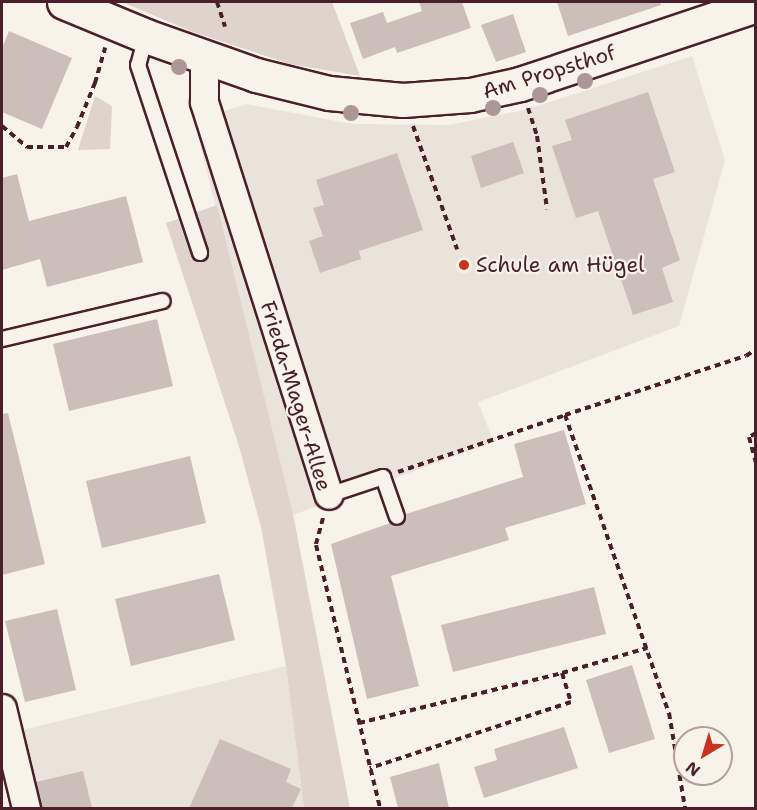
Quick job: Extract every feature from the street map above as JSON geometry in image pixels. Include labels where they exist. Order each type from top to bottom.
[{"type":"street","name":"Am Propsthof","points":[[64,2],[146,36],[256,75],[329,93],[403,100],[470,95],[520,84],[756,5]]},
{"type":"street","name":"Frieda-Mager-Allee","points":[[204,57],[204,102],[329,495]]},
{"type":"street","points":[[2,708],[26,808]]},
{"type":"lane","points":[[146,36],[138,65],[200,253]]},
{"type":"lane","points":[[2,339],[163,302]]},
{"type":"lane","points":[[329,495],[383,477],[397,517]]},
{"type":"path","points":[[217,2],[225,27]]},
{"type":"path","points":[[2,126],[27,147],[66,147],[77,127],[95,82],[111,22]]},
{"type":"path","points":[[403,100],[457,249]]},
{"type":"path","points":[[528,109],[537,136],[547,209]]},
{"type":"path","points":[[383,477],[746,356],[756,349]]},
{"type":"path","points":[[565,415],[669,713],[685,808]]},
{"type":"path","points":[[756,433],[749,437],[756,464]]},
{"type":"path","name":"Frieda-Mager-Allee","points":[[329,495],[316,545],[380,808]]},
{"type":"path","points":[[359,723],[562,673],[646,648]]},
{"type":"path","points":[[370,768],[571,702],[562,673]]},
{"type":"shaded area","points":[[122,2],[332,2],[360,76],[290,64],[193,32]]},
{"type":"shaded area","name":"Schule am Hügel","points":[[692,56],[725,160],[679,326],[478,402],[494,442],[293,515],[200,144],[215,119],[225,111],[246,104],[352,124],[449,125],[528,109]]},
{"type":"shaded area","points":[[95,96],[112,106],[110,149],[78,150]]},
{"type":"shaded area","points":[[217,205],[293,514],[350,808],[304,808],[286,666],[261,527],[238,443],[166,223]]},
{"type":"shaded area","points":[[286,666],[304,808],[40,808],[22,730]]},
{"type":"building","points":[[419,2],[462,2],[471,28],[397,53],[395,47],[363,59],[350,23],[383,12],[387,23],[422,11]]},
{"type":"building","points":[[557,2],[660,2],[661,5],[568,36]]},
{"type":"building","points":[[513,14],[526,52],[496,62],[481,25]]},
{"type":"building","points":[[9,31],[72,58],[42,129],[2,112],[2,48]]},
{"type":"building","points":[[648,92],[675,172],[653,179],[680,260],[662,268],[673,302],[633,315],[598,211],[576,218],[552,146],[572,140],[565,120]]},
{"type":"building","points":[[513,142],[524,173],[481,188],[471,156]]},
{"type":"building","points":[[397,153],[423,230],[359,251],[361,259],[320,273],[309,241],[323,236],[313,208],[324,205],[316,180]]},
{"type":"building","points":[[17,174],[29,221],[126,196],[143,262],[47,287],[40,259],[2,270],[2,178]]},
{"type":"building","points":[[157,319],[173,386],[69,411],[53,344]]},
{"type":"building","points":[[8,413],[45,564],[2,575],[2,414]]},
{"type":"building","points":[[564,430],[586,504],[505,528],[509,540],[391,576],[419,686],[367,699],[331,544],[390,523],[399,526],[404,522],[406,514],[523,477],[514,444]]},
{"type":"building","points":[[190,456],[206,523],[102,548],[86,481]]},
{"type":"building","points":[[219,574],[235,640],[131,666],[115,599]]},
{"type":"building","points":[[594,587],[606,634],[453,672],[441,625]]},
{"type":"building","points":[[57,609],[76,690],[25,702],[5,621]]},
{"type":"building","points":[[632,665],[655,739],[609,753],[586,680]]},
{"type":"building","points":[[564,727],[578,768],[484,798],[474,767],[497,760],[494,749]]},
{"type":"building","points":[[220,739],[291,769],[286,782],[301,789],[292,808],[189,808]]},
{"type":"building","points":[[439,763],[449,808],[398,808],[390,777]]},
{"type":"building","points":[[83,771],[92,808],[41,808],[36,782]]},
{"type":"place","name":"Schule am Hügel","points":[[464,265]]}]
